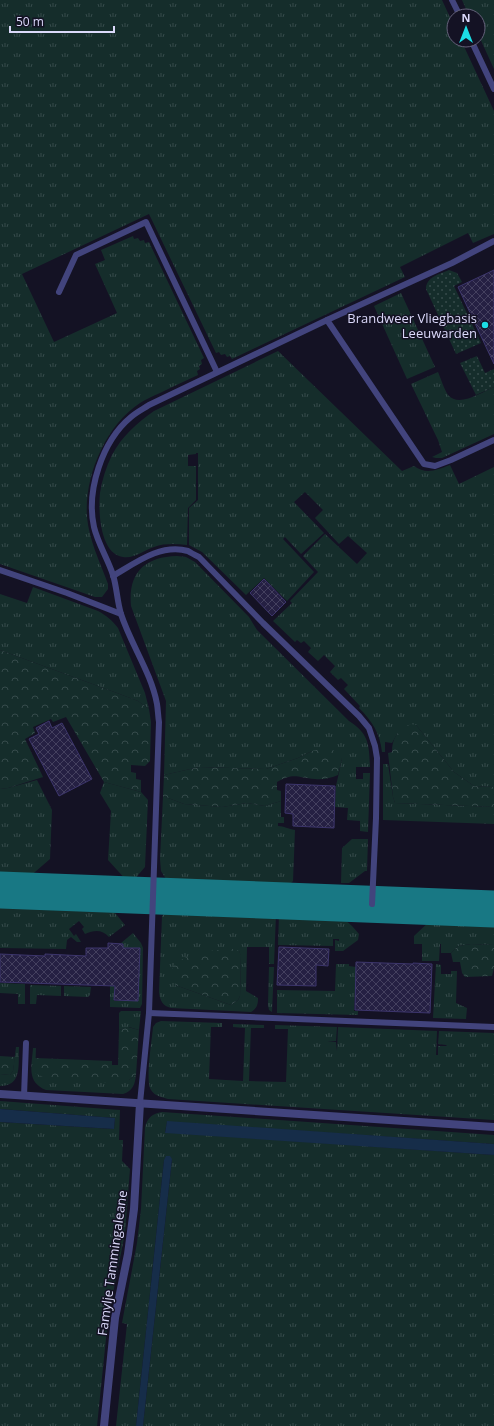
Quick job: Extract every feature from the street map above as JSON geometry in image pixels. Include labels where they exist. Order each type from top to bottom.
[{"type":"street","points":[[0,1094],[494,1127]]},
{"type":"street","name":"Famylje Tammingaleane","points":[[104,1426],[115,1318],[128,1254],[134,1210],[140,1103]]},
{"type":"lane","points":[[475,48],[494,89]]},
{"type":"lane","points":[[59,292],[76,255],[146,222],[218,372]]},
{"type":"lane","points":[[140,1103],[146,1030],[149,1013],[159,722],[157,704],[152,688],[121,614],[113,576],[94,528],[93,492],[96,476],[106,452],[116,434],[131,417],[149,405],[327,320],[452,263],[494,240]]},
{"type":"lane","points":[[327,320],[424,464],[435,466],[494,440]]},
{"type":"lane","points":[[113,576],[156,552],[167,550],[187,551],[199,557],[369,728],[377,758],[372,904]]},
{"type":"lane","points":[[0,570],[67,593],[121,614]]},
{"type":"lane","points":[[149,1013],[494,1027]]},
{"type":"lane","points":[[24,1096],[26,1042]]},
{"type":"green space","points":[[0,0],[442,0],[446,9],[446,48],[465,48],[494,111],[494,234],[473,243],[468,233],[400,267],[405,277],[232,359],[230,356],[227,357],[225,354],[221,355],[219,352],[216,353],[149,214],[22,274],[54,342],[117,313],[95,264],[105,260],[101,250],[133,236],[134,239],[138,238],[140,241],[144,240],[145,243],[149,242],[204,358],[201,360],[202,364],[199,366],[200,369],[197,371],[198,375],[140,403],[117,424],[107,438],[93,469],[87,501],[87,517],[92,543],[108,584],[108,589],[102,597],[95,597],[0,564]]},
{"type":"green space","points":[[462,0],[494,0],[494,69],[484,48],[486,48],[486,8],[466,8]]},
{"type":"green space","points":[[449,270],[457,273],[462,282],[454,286],[481,343],[456,354],[426,289],[428,282],[431,279]]},
{"type":"green space","points":[[401,293],[435,367],[407,379],[374,306]]},
{"type":"green space","points":[[278,351],[402,471],[414,466],[418,469],[432,471],[450,465],[459,484],[494,467],[494,787],[474,786],[454,772],[416,725],[397,734],[392,743],[385,742],[385,752],[382,752],[375,728],[359,708],[360,706],[344,689],[348,685],[341,678],[338,680],[330,672],[335,666],[324,655],[318,661],[308,652],[311,648],[304,641],[301,643],[297,640],[295,642],[273,621],[292,603],[290,601],[318,572],[303,556],[325,534],[357,564],[367,553],[348,536],[339,544],[315,518],[323,510],[305,492],[294,502],[324,533],[301,554],[285,537],[283,539],[314,572],[287,601],[264,578],[246,595],[202,552],[189,545],[189,508],[198,500],[198,453],[188,455],[188,466],[196,466],[196,500],[188,508],[187,545],[162,545],[150,548],[135,556],[123,557],[115,554],[109,548],[105,540],[100,520],[100,493],[104,474],[110,460],[116,448],[125,436],[154,411]]},
{"type":"green space","points":[[477,356],[485,373],[494,369],[494,387],[476,395],[460,363]]},
{"type":"green space","points":[[438,372],[448,395],[453,399],[464,400],[471,398],[494,387],[494,434],[442,458],[432,457],[442,452],[438,440],[411,384]]},
{"type":"green space","points":[[177,556],[186,557],[195,562],[249,617],[257,630],[349,721],[361,730],[367,740],[370,767],[356,767],[356,779],[363,779],[363,773],[370,773],[368,832],[360,831],[360,821],[347,820],[348,808],[335,807],[336,786],[342,759],[312,751],[298,758],[266,769],[199,767],[164,775],[166,701],[131,606],[131,594],[132,584],[140,569],[155,560]]},
{"type":"green space","points":[[33,587],[98,611],[107,616],[114,623],[118,628],[145,693],[149,709],[138,701],[0,650],[0,594],[27,603]]},
{"type":"green space","points":[[0,650],[138,701],[149,709],[151,722],[150,761],[145,766],[131,765],[131,772],[136,773],[136,779],[141,780],[141,792],[104,782],[66,717],[53,722],[51,719],[33,727],[35,733],[25,739],[43,777],[0,789]]},
{"type":"green space","points":[[410,724],[416,725],[454,772],[474,786],[494,787],[494,807],[395,803],[388,753],[392,752],[396,735],[405,726]]},
{"type":"green space","points":[[329,746],[342,759],[338,775],[321,779],[292,776],[283,779],[277,782],[277,790],[281,791],[281,801],[265,806],[247,803],[222,807],[184,804],[163,796],[164,775],[199,767],[266,769]]},
{"type":"green space","points":[[383,764],[388,764],[395,803],[494,807],[494,824],[383,820]]},
{"type":"green space","points":[[37,780],[52,810],[50,859],[28,878],[0,877],[0,789]]},
{"type":"green space","points":[[104,782],[141,792],[148,800],[145,867],[132,882],[128,882],[108,860],[111,811],[100,793]]},
{"type":"green space","points":[[163,796],[184,804],[222,807],[247,803],[265,806],[281,801],[281,817],[284,817],[284,823],[278,823],[278,826],[295,830],[293,881],[285,889],[174,884],[166,879],[161,871],[160,859]]},
{"type":"green space","points":[[352,839],[368,839],[367,871],[349,883],[341,883],[342,848]]},
{"type":"green space","points":[[0,903],[111,908],[125,925],[109,937],[101,931],[85,934],[82,929],[84,927],[79,921],[69,929],[74,936],[76,934],[81,942],[77,942],[71,937],[67,940],[66,949],[0,948]]},
{"type":"green space","points":[[168,910],[276,914],[274,964],[269,964],[269,947],[247,947],[246,991],[258,998],[256,1008],[251,1012],[171,1008],[164,1004],[160,998],[159,992],[162,916]],"holes":[[[239,951],[241,956],[240,996],[238,1000],[231,1005],[175,985]]]},
{"type":"green space","points":[[279,914],[342,917],[359,934],[358,940],[343,951],[335,951],[335,940],[339,941],[339,939],[333,939],[333,946],[278,945]]},
{"type":"green space","points":[[431,920],[494,923],[494,945],[471,944],[458,946],[451,953],[441,953],[440,944],[439,961],[422,961],[422,944],[414,944],[414,936]]},
{"type":"green space","points":[[133,933],[143,948],[142,1004],[140,1008],[110,1007],[110,975],[115,975],[114,1001],[138,1001],[140,948],[123,948],[123,944],[121,943]]},
{"type":"green space","points":[[471,944],[494,945],[494,968],[492,976],[465,977],[462,973],[460,962],[453,962],[451,953],[458,946]]},
{"type":"green space","points":[[235,949],[239,951],[241,955],[240,996],[238,1000],[231,1005],[175,985],[172,970],[175,963],[190,956],[204,952]]},
{"type":"green space","points":[[336,964],[349,964],[349,966],[356,967],[354,1011],[358,1011],[358,1015],[277,1013],[277,990],[335,991]]},
{"type":"green space","points":[[436,964],[441,965],[441,974],[451,974],[451,971],[457,971],[456,1003],[467,1008],[466,1019],[433,1018]]},
{"type":"green space","points":[[269,967],[274,967],[272,1012],[269,1010],[268,1005]]},
{"type":"green space","points":[[0,983],[25,984],[25,1004],[18,1004],[18,994],[0,993]]},
{"type":"green space","points":[[30,985],[61,986],[61,996],[37,995],[36,1004],[30,1004]]},
{"type":"green space","points":[[64,986],[91,987],[90,995],[88,997],[64,996]]},
{"type":"green space","points":[[121,1011],[141,1011],[139,1030],[129,1027],[119,1030],[119,1013]]},
{"type":"green space","points":[[161,1021],[222,1023],[222,1027],[211,1027],[209,1079],[243,1081],[245,1028],[233,1027],[233,1024],[264,1025],[264,1028],[251,1028],[249,1081],[286,1082],[288,1029],[275,1029],[275,1025],[337,1027],[336,1041],[327,1041],[336,1042],[337,1051],[338,1027],[437,1031],[436,1055],[438,1055],[438,1046],[447,1046],[438,1044],[439,1031],[494,1033],[494,1120],[163,1098],[156,1095],[151,1090],[149,1085],[149,1060],[153,1027],[156,1023]]},
{"type":"green space","points":[[128,1027],[139,1030],[136,1075],[129,1080],[120,1083],[71,1081],[45,1078],[35,1073],[35,1058],[112,1061],[112,1065],[118,1065],[119,1030]]},
{"type":"green space","points":[[16,1047],[19,1047],[19,1066],[16,1078],[13,1082],[7,1085],[0,1086],[0,1074],[10,1075],[13,1071]]},
{"type":"green space","points":[[33,1048],[36,1048],[35,1073],[129,1080],[136,1075],[134,1084],[129,1091],[123,1094],[46,1090],[40,1087],[33,1078],[31,1067]]},
{"type":"green space","points":[[0,1056],[15,1057],[13,1071],[10,1075],[0,1074]]},
{"type":"green space","points":[[0,1101],[120,1110],[119,1140],[123,1140],[122,1161],[130,1169],[125,1233],[108,1319],[97,1426],[0,1426],[0,1122],[114,1129],[115,1118],[0,1109]]},
{"type":"green space","points":[[162,1112],[494,1135],[494,1144],[167,1122],[165,1132],[494,1155],[494,1426],[143,1426],[172,1159],[164,1160],[136,1426],[116,1426],[127,1324],[122,1323],[137,1243],[141,1209],[145,1127],[151,1116]]},
{"type":"water","points":[[0,1109],[115,1118],[114,1129],[0,1122]]},
{"type":"water","points":[[167,1121],[494,1144],[494,1155],[165,1133]]},
{"type":"water","points":[[166,1156],[170,1156],[172,1159],[143,1426],[136,1426],[164,1160]]},
{"type":"building","name":"Brandweer Vliegbasis Leeuwarden","points":[[494,270],[494,364],[458,287]]},
{"type":"building","points":[[264,579],[286,602],[272,616],[250,593]]},
{"type":"building","points":[[49,721],[52,728],[62,723],[92,779],[59,796],[29,739],[39,734],[36,728]]},
{"type":"building","points":[[286,784],[335,786],[334,828],[293,826],[293,814],[285,813]]},
{"type":"building","points":[[108,943],[123,944],[123,948],[140,948],[138,1001],[114,1000],[115,986],[0,982],[0,954],[86,956],[86,948],[108,948]]},
{"type":"building","points":[[279,947],[329,949],[328,966],[316,965],[316,986],[277,985]]},
{"type":"building","points":[[356,962],[432,964],[430,1013],[355,1010]]},
{"type":"taxiway","points":[[0,890],[494,909]]},
{"type":"place","name":"Brandweer Vliegbasis Leeuwarden","points":[[485,325]]}]
